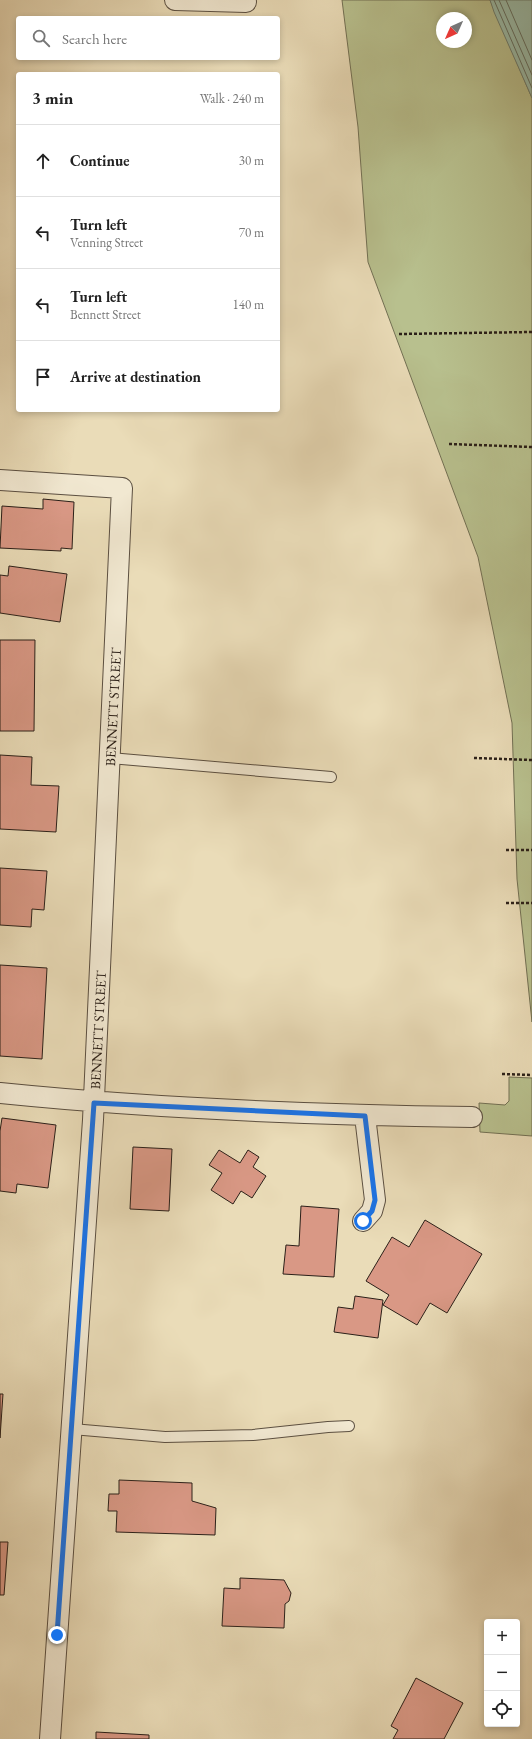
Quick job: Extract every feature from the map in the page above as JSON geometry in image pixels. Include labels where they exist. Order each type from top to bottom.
[{"type":"street","points":[[175,0],[246,2]]},
{"type":"street","name":"BENNETT STREET","points":[[0,480],[122,488],[94,1103],[50,1739]]},
{"type":"street","points":[[0,1093],[94,1103],[365,1116],[472,1117]]},
{"type":"street","points":[[363,1221],[372,1211],[375,1200],[365,1116]]},
{"type":"lane","points":[[110,758],[330,777]]},
{"type":"lane","points":[[72,1429],[165,1436],[253,1435],[349,1426]]},
{"type":"path","points":[[398,334],[532,332]]},
{"type":"path","points":[[449,444],[532,447]]},
{"type":"path","points":[[474,758],[532,760]]},
{"type":"path","points":[[506,850],[532,850]]},
{"type":"path","points":[[506,903],[532,903]]},
{"type":"path","points":[[502,1074],[532,1076]]},
{"type":"shaded area","points":[[342,0],[490,0],[532,98],[532,1022],[517,879],[512,723],[478,557],[368,262],[358,127]]},
{"type":"shaded area","points":[[509,1077],[532,1078],[532,1136],[480,1132],[479,1103],[505,1105],[509,1101]]},
{"type":"water","points":[[490,0],[532,0],[532,98],[494,12]]},
{"type":"building","points":[[43,499],[74,502],[72,549],[61,548],[61,551],[0,548],[2,506],[43,509]]},
{"type":"building","points":[[9,566],[67,574],[60,622],[0,613],[0,575],[8,576]]},
{"type":"building","points":[[0,640],[35,640],[34,731],[0,731]]},
{"type":"building","points":[[0,755],[32,757],[31,785],[59,786],[56,832],[0,829]]},
{"type":"building","points":[[0,868],[47,871],[44,910],[32,909],[31,927],[0,925]]},
{"type":"building","points":[[0,965],[47,968],[42,1059],[0,1056]]},
{"type":"building","points":[[2,1118],[56,1125],[48,1188],[17,1184],[16,1193],[0,1191],[0,1131]]},
{"type":"building","points":[[133,1147],[172,1149],[169,1211],[130,1209]]},
{"type":"building","points":[[219,1150],[240,1163],[248,1150],[259,1157],[253,1167],[266,1176],[252,1198],[241,1191],[233,1204],[211,1190],[222,1173],[209,1165]]},
{"type":"building","points":[[301,1206],[339,1209],[334,1277],[283,1274],[286,1245],[299,1246]]},
{"type":"building","points":[[425,1220],[482,1254],[447,1313],[430,1303],[417,1325],[383,1305],[389,1295],[366,1281],[392,1237],[409,1247]]},
{"type":"building","points":[[355,1296],[383,1300],[378,1338],[334,1332],[338,1307],[353,1309]]},
{"type":"building","points":[[0,1394],[3,1394],[0,1438]]},
{"type":"building","points":[[119,1480],[192,1483],[192,1501],[216,1508],[215,1535],[116,1532],[117,1511],[108,1511],[109,1494],[119,1494]]},
{"type":"building","points":[[0,1542],[8,1542],[4,1595],[0,1595]]},
{"type":"building","points":[[240,1578],[284,1580],[291,1593],[289,1601],[285,1604],[284,1628],[222,1626],[224,1588],[240,1589]]},
{"type":"building","points":[[416,1678],[463,1703],[444,1739],[393,1739],[398,1730],[391,1726]]},
{"type":"building","points":[[96,1732],[149,1735],[149,1739],[96,1739]]},
{"type":"route","points":[[57,1635],[94,1103],[365,1116],[375,1200],[372,1211],[363,1221]]}]
